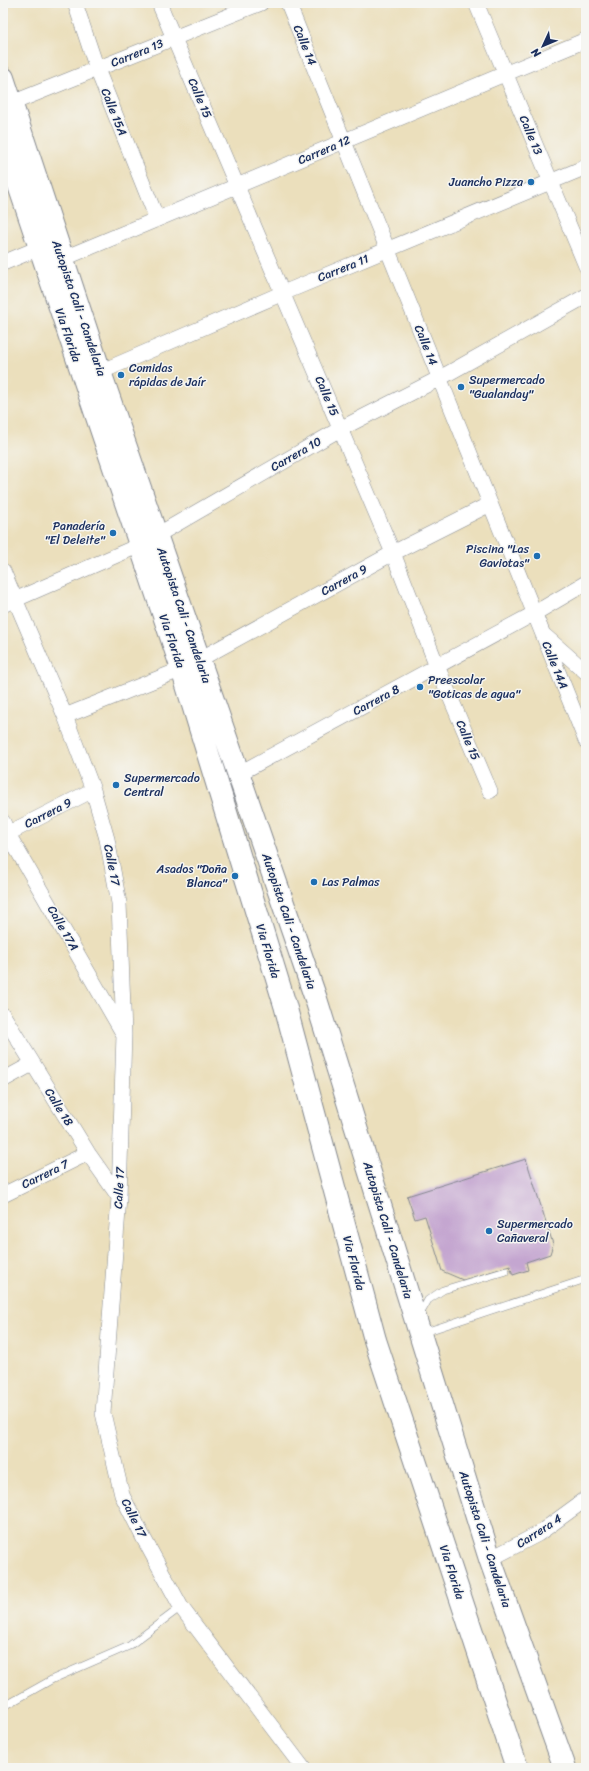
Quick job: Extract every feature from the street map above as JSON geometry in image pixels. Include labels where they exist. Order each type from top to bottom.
[{"type":"main road","name":"Autopista Cali - Candelaria","points":[[3,78],[100,372],[148,540],[191,664],[238,774],[316,999],[490,1559],[565,1768]]},
{"type":"main road","name":"Via Florida","points":[[3,138],[39,248],[148,540]]},
{"type":"main road","name":"Via Florida","points":[[191,664],[375,1340],[517,1768]]},
{"type":"street","name":"Calle 15A","points":[[74,3],[97,69],[157,219]]},
{"type":"street","name":"Calle 15","points":[[159,3],[393,553],[437,666],[490,791]]},
{"type":"street","name":"Carrera 13","points":[[12,103],[261,3]]},
{"type":"street","name":"Calle 14","points":[[288,3],[543,634],[586,672]]},
{"type":"street","name":"Calle 13","points":[[477,3],[586,266]]},
{"type":"street","name":"Carrera 12","points":[[62,259],[586,40]]},
{"type":"street","name":"Carrera 11","points":[[100,372],[283,293],[551,182],[586,166]]},
{"type":"street","points":[[3,263],[39,248]]},
{"type":"street","name":"Carrera 10","points":[[9,602],[148,540],[340,429],[440,378],[586,296]]},
{"type":"street","name":"Carrera 9","points":[[65,716],[191,664],[393,553],[490,504]]},
{"type":"street","name":"Calle 17","points":[[3,571],[9,602],[65,716],[93,790],[107,839],[119,903],[124,1034],[119,1198],[103,1413],[122,1495],[181,1607],[303,1768]]},
{"type":"street","points":[[535,613],[586,583]]},
{"type":"street","name":"Carrera 8","points":[[238,774],[535,613]]},
{"type":"street","name":"Calle 14A","points":[[543,634],[586,741]]},
{"type":"street","name":"Carrera 9","points":[[5,831],[93,790]]},
{"type":"street","name":"Calle 17A","points":[[5,831],[124,1034]]},
{"type":"street","name":"Calle 18","points":[[3,1015],[88,1153],[119,1198]]},
{"type":"street","points":[[3,1080],[32,1064]]},
{"type":"street","name":"Carrera 7","points":[[3,1195],[88,1153]]},
{"type":"street","name":"Carrera 4","points":[[490,1559],[538,1534],[586,1499]]},
{"type":"lane","points":[[506,1271],[434,1294],[428,1300],[421,1314],[418,1326],[586,1279]]},
{"type":"lane","points":[[3,1707],[53,1679],[129,1646],[181,1607]]},
{"type":"building","name":"Supermercado Cañaveral","points":[[526,1159],[553,1244],[550,1254],[526,1262],[528,1270],[513,1275],[510,1266],[463,1280],[442,1271],[425,1216],[415,1219],[407,1196]]},
{"type":"place","name":"Juancho Pizza","points":[[531,182]]},
{"type":"place","name":"Comidas rápidas de Jaír","points":[[121,375]]},
{"type":"place","name":"Supermercado \"Gualanday\"","points":[[461,387]]},
{"type":"place","name":"Panadería \"El Deleite\"","points":[[113,533]]},
{"type":"place","name":"Piscina \"Las Gaviotas\"","points":[[537,556]]},
{"type":"place","name":"Preescolar \"Goticas de agua\"","points":[[420,687]]},
{"type":"place","name":"Supermercado Central","points":[[116,785]]},
{"type":"place","name":"Asados \"Doña Blanca\"","points":[[235,876]]},
{"type":"place","name":"Las Palmas","points":[[314,882]]},
{"type":"place","name":"Supermercado Cañaveral","points":[[489,1231]]}]
